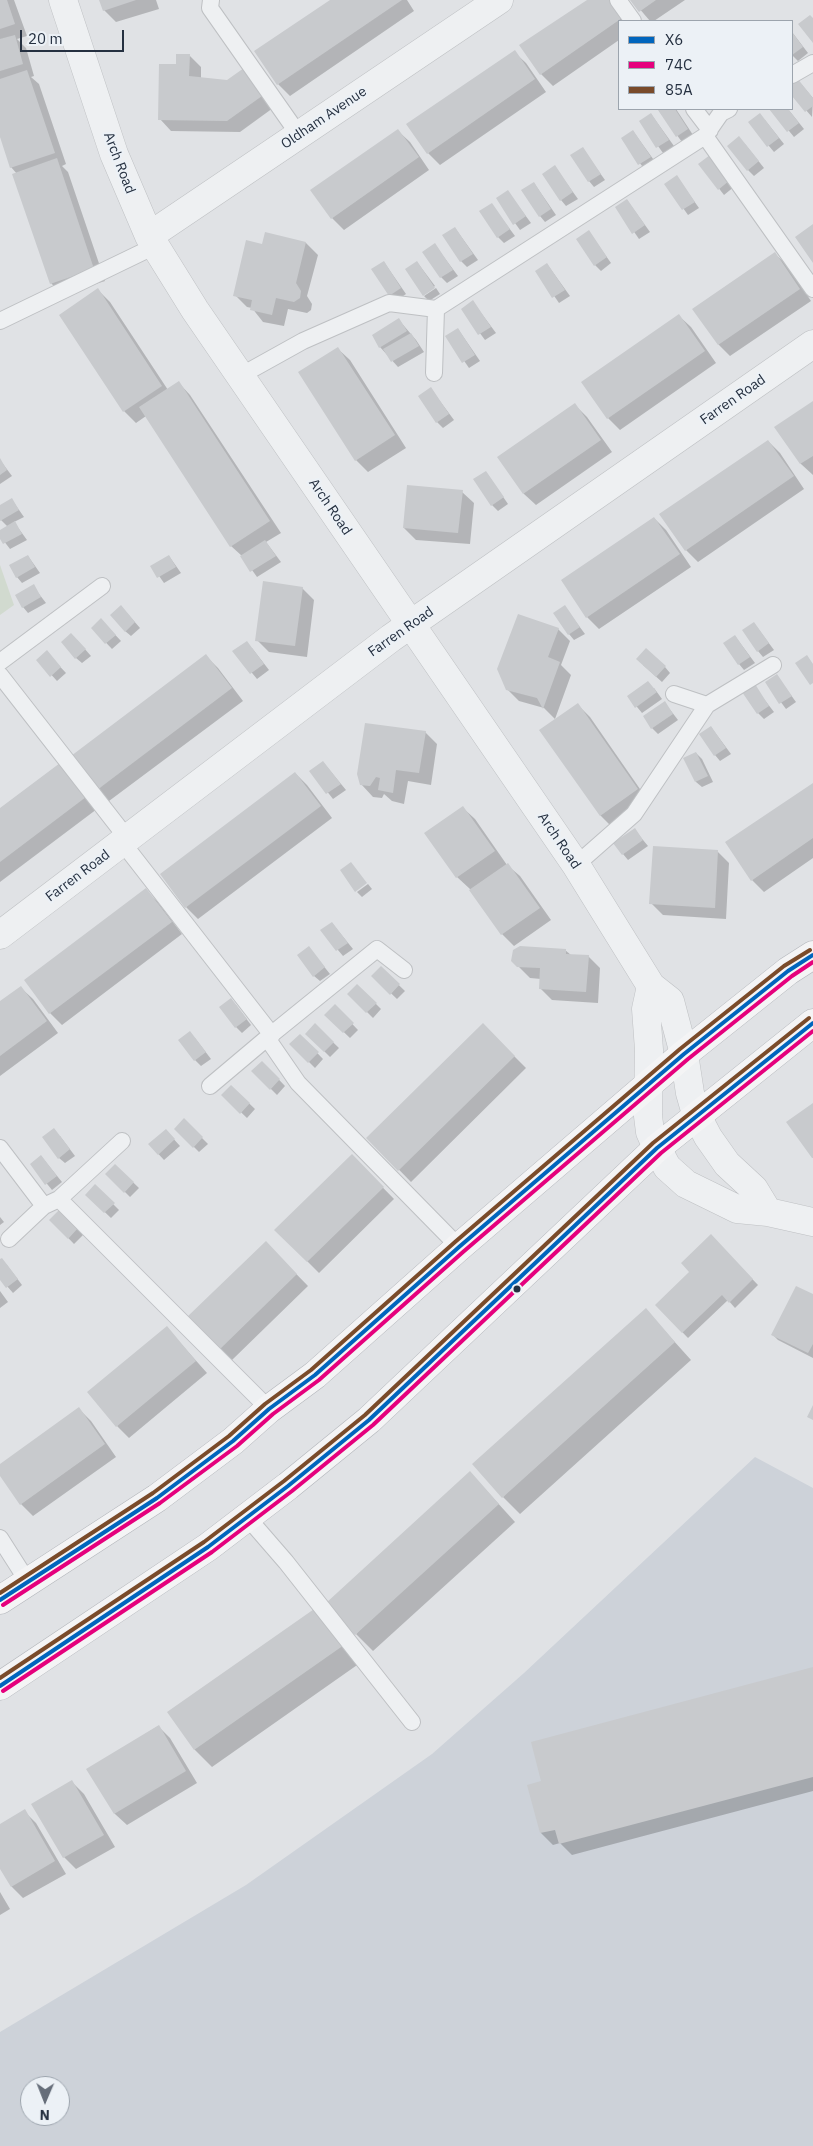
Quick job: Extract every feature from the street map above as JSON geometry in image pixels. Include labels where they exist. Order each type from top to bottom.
[{"type":"highway","points":[[0,1600],[157,1498],[233,1441],[269,1410],[315,1375],[459,1247],[684,1054],[788,972],[813,955]]},
{"type":"highway","points":[[0,1686],[208,1547],[369,1420],[656,1148],[696,1114],[813,1023]]},
{"type":"street","name":"Arch Road","points":[[63,0],[114,154],[152,241],[195,310],[576,865],[651,986],[670,1001],[684,1054],[690,1092],[696,1114],[708,1137],[727,1164],[754,1189],[768,1212]]},
{"type":"street","name":"Oldham Avenue","points":[[152,241],[298,136],[499,0]]},
{"type":"street","name":"Farren Road","points":[[0,935],[410,624],[813,344]]},
{"type":"street","points":[[651,986],[646,1009],[649,1050],[648,1116],[656,1148],[667,1167],[686,1184],[737,1209],[768,1212],[813,1222]]},
{"type":"lane","points":[[211,0],[210,8],[298,136]]},
{"type":"lane","points":[[618,0],[632,20]]},
{"type":"lane","points":[[793,74],[813,63]]},
{"type":"lane","points":[[695,110],[707,133],[813,289]]},
{"type":"lane","points":[[240,376],[303,341],[389,303],[436,309],[707,133],[721,113],[727,110]]},
{"type":"lane","points":[[0,321],[152,241]]},
{"type":"lane","points":[[434,373],[436,309]]},
{"type":"lane","points":[[0,662],[102,586]]},
{"type":"lane","points":[[576,865],[634,814],[707,705],[773,666]]},
{"type":"lane","points":[[0,675],[269,1037],[298,1083],[459,1247]]},
{"type":"lane","points":[[674,694],[707,705]]},
{"type":"lane","points":[[210,1086],[378,949],[404,970]]},
{"type":"lane","points":[[9,1239],[122,1140]]},
{"type":"lane","points":[[0,1148],[52,1203],[269,1410]]},
{"type":"lane","points":[[247,1517],[286,1562],[412,1722]]},
{"type":"lane","points":[[0,1538],[28,1582]]},
{"type":"shaded area","points":[[0,565],[14,605],[0,615]]},
{"type":"shaded area","points":[[755,1457],[813,1488],[813,2146],[0,2146],[0,2032],[246,1885],[432,1754],[524,1673]]},
{"type":"building","points":[[0,0],[7,0],[15,24],[0,29]]},
{"type":"building","points":[[99,0],[136,0],[103,11]]},
{"type":"building","points":[[330,0],[402,0],[277,85],[254,51]]},
{"type":"building","points":[[587,0],[610,0],[622,18],[540,75],[519,45]]},
{"type":"building","points":[[630,0],[656,0],[639,12]]},
{"type":"building","points":[[810,15],[813,18],[813,43],[798,24]]},
{"type":"building","points":[[793,33],[803,47],[793,54]]},
{"type":"building","points":[[15,35],[23,64],[0,71],[0,39]]},
{"type":"building","points":[[515,50],[535,79],[427,154],[406,124]]},
{"type":"building","points":[[176,54],[190,54],[189,76],[227,80],[244,68],[262,96],[227,121],[158,120],[159,64],[176,64]]},
{"type":"building","points":[[27,70],[55,153],[10,168],[0,137],[0,79]]},
{"type":"building","points":[[797,78],[813,98],[813,106],[805,112],[793,97],[793,81]]},
{"type":"building","points":[[658,110],[676,110],[688,129],[676,137]]},
{"type":"building","points":[[770,110],[789,110],[799,123],[787,132]]},
{"type":"building","points":[[651,113],[669,140],[656,148],[639,121]]},
{"type":"building","points":[[760,113],[779,138],[767,147],[748,122]]},
{"type":"building","points":[[398,129],[419,157],[331,219],[310,190]]},
{"type":"building","points":[[633,130],[651,157],[638,165],[621,138]]},
{"type":"building","points":[[739,136],[759,161],[747,171],[727,146]]},
{"type":"building","points":[[583,147],[601,174],[588,182],[570,155]]},
{"type":"building","points":[[710,155],[730,180],[718,190],[698,164]]},
{"type":"building","points":[[57,158],[94,269],[50,284],[12,174]]},
{"type":"building","points":[[555,165],[573,192],[560,201],[542,174]]},
{"type":"building","points":[[677,175],[695,202],[682,210],[664,184]]},
{"type":"building","points":[[534,182],[551,209],[539,217],[521,190]]},
{"type":"building","points":[[508,190],[526,216],[513,225],[496,198]]},
{"type":"building","points":[[627,199],[645,225],[632,234],[615,207]]},
{"type":"building","points":[[492,203],[510,229],[497,238],[479,211]]},
{"type":"building","points":[[813,224],[813,263],[795,237]]},
{"type":"building","points":[[455,227],[473,254],[460,262],[442,235]]},
{"type":"building","points":[[589,230],[607,257],[594,266],[576,239]]},
{"type":"building","points":[[265,232],[306,242],[296,283],[301,291],[300,298],[294,302],[276,298],[272,315],[250,310],[252,300],[233,296],[246,240],[262,244]]},
{"type":"building","points":[[435,243],[453,270],[440,278],[422,252]]},
{"type":"building","points":[[775,252],[800,289],[718,345],[692,309]]},
{"type":"building","points":[[384,261],[401,288],[389,296],[371,269]]},
{"type":"building","points":[[417,261],[435,288],[423,296],[405,269]]},
{"type":"building","points":[[547,263],[565,290],[552,298],[535,271]]},
{"type":"building","points":[[98,288],[162,386],[123,412],[59,315]]},
{"type":"building","points":[[473,300],[491,327],[478,335],[461,309]]},
{"type":"building","points":[[679,314],[705,351],[607,419],[581,382]]},
{"type":"building","points":[[399,318],[407,331],[379,348],[372,335]]},
{"type":"building","points":[[458,328],[475,355],[462,363],[445,336]]},
{"type":"building","points":[[411,333],[419,346],[391,362],[383,349]]},
{"type":"building","points":[[338,347],[395,435],[355,461],[298,372]]},
{"type":"building","points":[[179,381],[270,521],[230,547],[139,407]]},
{"type":"building","points":[[431,387],[449,414],[436,423],[418,396]]},
{"type":"building","points":[[813,401],[813,456],[800,464],[774,427]]},
{"type":"building","points":[[575,403],[601,440],[523,494],[497,457]]},
{"type":"building","points":[[768,440],[794,476],[685,551],[659,514]]},
{"type":"building","points":[[0,458],[7,470],[0,475]]},
{"type":"building","points":[[486,471],[504,497],[491,506],[473,479]]},
{"type":"building","points":[[407,485],[463,490],[458,533],[403,528]]},
{"type":"building","points":[[12,498],[19,510],[0,521],[0,505]]},
{"type":"building","points":[[654,517],[680,554],[586,618],[561,580]]},
{"type":"building","points":[[15,521],[22,534],[3,544],[0,539],[0,530]]},
{"type":"building","points":[[265,540],[276,556],[250,572],[240,556]]},
{"type":"building","points":[[28,555],[35,567],[16,578],[9,565]]},
{"type":"building","points":[[169,555],[176,567],[157,578],[150,566]]},
{"type":"building","points":[[263,581],[303,587],[295,646],[255,641]]},
{"type":"building","points":[[34,584],[41,597],[22,608],[15,595]]},
{"type":"building","points":[[121,605],[135,622],[125,632],[110,615]]},
{"type":"building","points":[[565,605],[580,627],[568,635],[553,613]]},
{"type":"building","points":[[518,614],[559,628],[548,657],[560,662],[543,709],[537,698],[506,690],[497,669]]},
{"type":"building","points":[[101,618],[116,635],[105,644],[91,628]]},
{"type":"building","points":[[754,622],[769,643],[757,652],[742,630]]},
{"type":"building","points":[[71,633],[86,649],[75,659],[61,642]]},
{"type":"building","points":[[735,635],[750,657],[738,665],[723,643]]},
{"type":"building","points":[[247,641],[264,664],[250,674],[232,651]]},
{"type":"building","points":[[646,648],[666,666],[656,677],[636,659]]},
{"type":"building","points":[[47,650],[61,667],[50,677],[36,660]]},
{"type":"building","points":[[206,654],[232,688],[97,790],[71,756]]},
{"type":"building","points":[[807,655],[813,664],[813,683],[810,685],[795,663]]},
{"type":"building","points":[[777,674],[792,696],[779,704],[765,682]]},
{"type":"building","points":[[648,681],[657,692],[635,708],[627,696]]},
{"type":"building","points":[[755,684],[769,706],[757,714],[742,692]]},
{"type":"building","points":[[665,701],[673,714],[651,729],[643,716]]},
{"type":"building","points":[[578,703],[638,789],[600,816],[539,730]]},
{"type":"building","points":[[365,723],[426,731],[419,773],[396,770],[393,793],[378,790],[380,778],[376,777],[370,786],[360,785],[357,774]]},
{"type":"building","points":[[711,726],[726,748],[714,756],[699,734]]},
{"type":"building","points":[[696,752],[708,776],[695,782],[683,758]]},
{"type":"building","points":[[323,761],[341,784],[326,794],[309,771]]},
{"type":"building","points":[[60,763],[86,797],[0,862],[0,808]]},
{"type":"building","points":[[295,772],[321,806],[185,908],[160,874]]},
{"type":"building","points":[[813,783],[813,838],[751,881],[725,842]]},
{"type":"building","points":[[463,806],[495,851],[456,878],[424,833]]},
{"type":"building","points":[[635,828],[643,840],[622,855],[613,843]]},
{"type":"building","points":[[653,846],[718,850],[715,908],[649,904]]},
{"type":"building","points":[[351,862],[367,883],[355,892],[340,870]]},
{"type":"building","points":[[508,863],[540,908],[501,935],[469,890]]},
{"type":"building","points":[[146,888],[172,922],[49,1014],[24,980]]},
{"type":"building","points":[[332,922],[348,943],[336,951],[320,930]]},
{"type":"building","points":[[309,946],[325,967],[313,977],[297,955]]},
{"type":"building","points":[[520,946],[566,949],[566,954],[589,955],[586,992],[539,989],[540,968],[517,967],[511,961],[513,950]]},
{"type":"building","points":[[381,966],[400,984],[390,995],[371,976]]},
{"type":"building","points":[[357,984],[377,1003],[366,1013],[347,994]]},
{"type":"building","points":[[21,986],[47,1021],[0,1056],[0,1001]]},
{"type":"building","points":[[231,998],[247,1019],[235,1028],[219,1007]]},
{"type":"building","points":[[335,1004],[354,1023],[343,1033],[324,1015]]},
{"type":"building","points":[[315,1023],[334,1042],[324,1052],[305,1034]]},
{"type":"building","points":[[483,1023],[515,1056],[398,1171],[366,1138]]},
{"type":"building","points":[[190,1031],[206,1052],[194,1061],[178,1040]]},
{"type":"building","points":[[300,1034],[319,1052],[308,1063],[289,1044]]},
{"type":"building","points":[[262,1061],[280,1079],[270,1090],[251,1071]]},
{"type":"building","points":[[231,1085],[250,1103],[240,1114],[221,1095]]},
{"type":"building","points":[[813,1103],[813,1158],[812,1158],[786,1122]]},
{"type":"building","points":[[184,1118],[203,1137],[193,1148],[174,1129]]},
{"type":"building","points":[[54,1128],[70,1149],[58,1159],[42,1137]]},
{"type":"building","points":[[166,1129],[175,1139],[158,1155],[148,1144]]},
{"type":"building","points":[[352,1154],[384,1187],[307,1262],[274,1230]]},
{"type":"building","points":[[41,1155],[57,1176],[45,1185],[30,1164]]},
{"type":"building","points":[[115,1164],[134,1182],[124,1193],[105,1174]]},
{"type":"building","points":[[95,1184],[115,1203],[104,1213],[85,1195]]},
{"type":"building","points":[[59,1210],[78,1228],[68,1239],[49,1220]]},
{"type":"building","points":[[711,1234],[753,1279],[729,1303],[722,1295],[682,1333],[655,1305],[689,1272],[681,1263]]},
{"type":"building","points":[[266,1241],[297,1274],[219,1350],[187,1317]]},
{"type":"building","points":[[2,1258],[18,1279],[6,1288],[0,1280],[0,1259]]},
{"type":"building","points":[[796,1286],[813,1294],[813,1344],[808,1353],[771,1335]]},
{"type":"building","points":[[646,1308],[675,1342],[502,1498],[472,1464]]},
{"type":"building","points":[[167,1326],[196,1361],[116,1427],[87,1392]]},
{"type":"building","points":[[813,1405],[813,1420],[807,1417]]},
{"type":"building","points":[[79,1407],[105,1444],[20,1505],[0,1476],[0,1464]]},
{"type":"building","points":[[470,1471],[499,1504],[355,1635],[326,1603]]},
{"type":"building","points":[[317,1607],[344,1645],[194,1750],[167,1712]]},
{"type":"building","points":[[813,1667],[813,1777],[559,1844],[555,1830],[540,1833],[527,1785],[541,1781],[531,1742]]},
{"type":"building","points":[[159,1725],[186,1771],[114,1814],[86,1769]]},
{"type":"building","points":[[72,1780],[104,1835],[63,1858],[31,1804]]},
{"type":"building","points":[[25,1809],[55,1861],[11,1887],[0,1869],[0,1824]]},
{"type":"transit line","name":"85A","points":[[0,1593],[153,1493],[229,1436],[265,1404],[311,1370],[455,1242],[680,1049],[784,966],[810,950]]},
{"type":"transit line","name":"X6","points":[[0,1600],[157,1498],[233,1441],[269,1409],[315,1375],[459,1247],[684,1054],[788,971],[813,955]]},
{"type":"transit line","name":"74C","points":[[3,1605],[160,1503],[237,1446],[273,1414],[319,1380],[463,1252],[688,1059],[792,976],[813,962]]},
{"type":"transit line","name":"85A","points":[[0,1678],[204,1542],[284,1481],[365,1415],[653,1143],[809,1018]]},
{"type":"transit line","name":"X6","points":[[0,1686],[208,1547],[288,1486],[369,1420],[657,1148],[813,1023]]},
{"type":"transit line","name":"74C","points":[[3,1691],[212,1552],[292,1491],[373,1425],[661,1153],[813,1031]]}]
